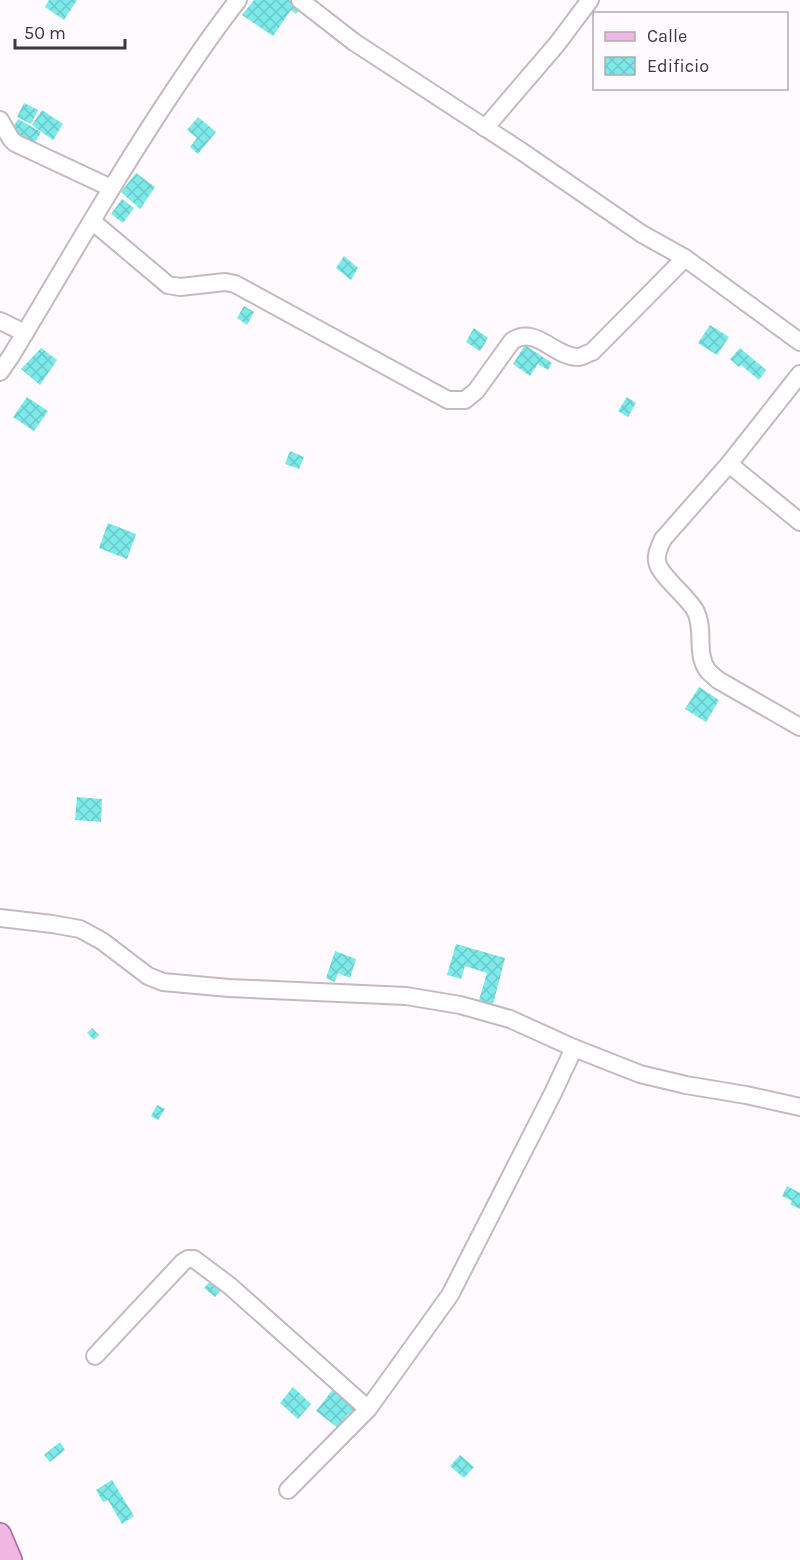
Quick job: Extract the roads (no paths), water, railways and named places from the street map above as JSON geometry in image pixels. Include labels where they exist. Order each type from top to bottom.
[{"type":"main road","points":[[0,1534],[11,1560]]},
{"type":"street","points":[[0,372],[160,110],[238,0]]},
{"type":"street","points":[[300,0],[354,42],[642,234],[685,258],[800,342]]},
{"type":"street","points":[[485,128],[557,44],[590,0]]},
{"type":"street","points":[[0,120],[15,143],[111,188]]},
{"type":"street","points":[[92,221],[168,285],[180,287],[225,282],[235,284],[448,400],[465,400],[476,391],[512,341],[519,336],[528,335],[568,355],[580,357],[591,351],[685,258]]},
{"type":"street","points":[[0,321],[25,333]]},
{"type":"street","points":[[800,374],[729,464],[663,539],[657,551],[657,562],[661,571],[692,605],[698,615],[700,651],[702,661],[708,671],[718,680],[800,727]]},
{"type":"street","points":[[729,464],[800,522]]},
{"type":"street","points":[[0,918],[80,929],[102,941],[148,976],[163,982],[229,988],[406,996],[460,1005],[510,1019],[640,1074],[800,1107]]},
{"type":"street","points":[[288,1490],[368,1410],[450,1295],[574,1048]]},
{"type":"street","points":[[95,1356],[183,1262],[194,1259],[230,1286],[368,1410]]}]
